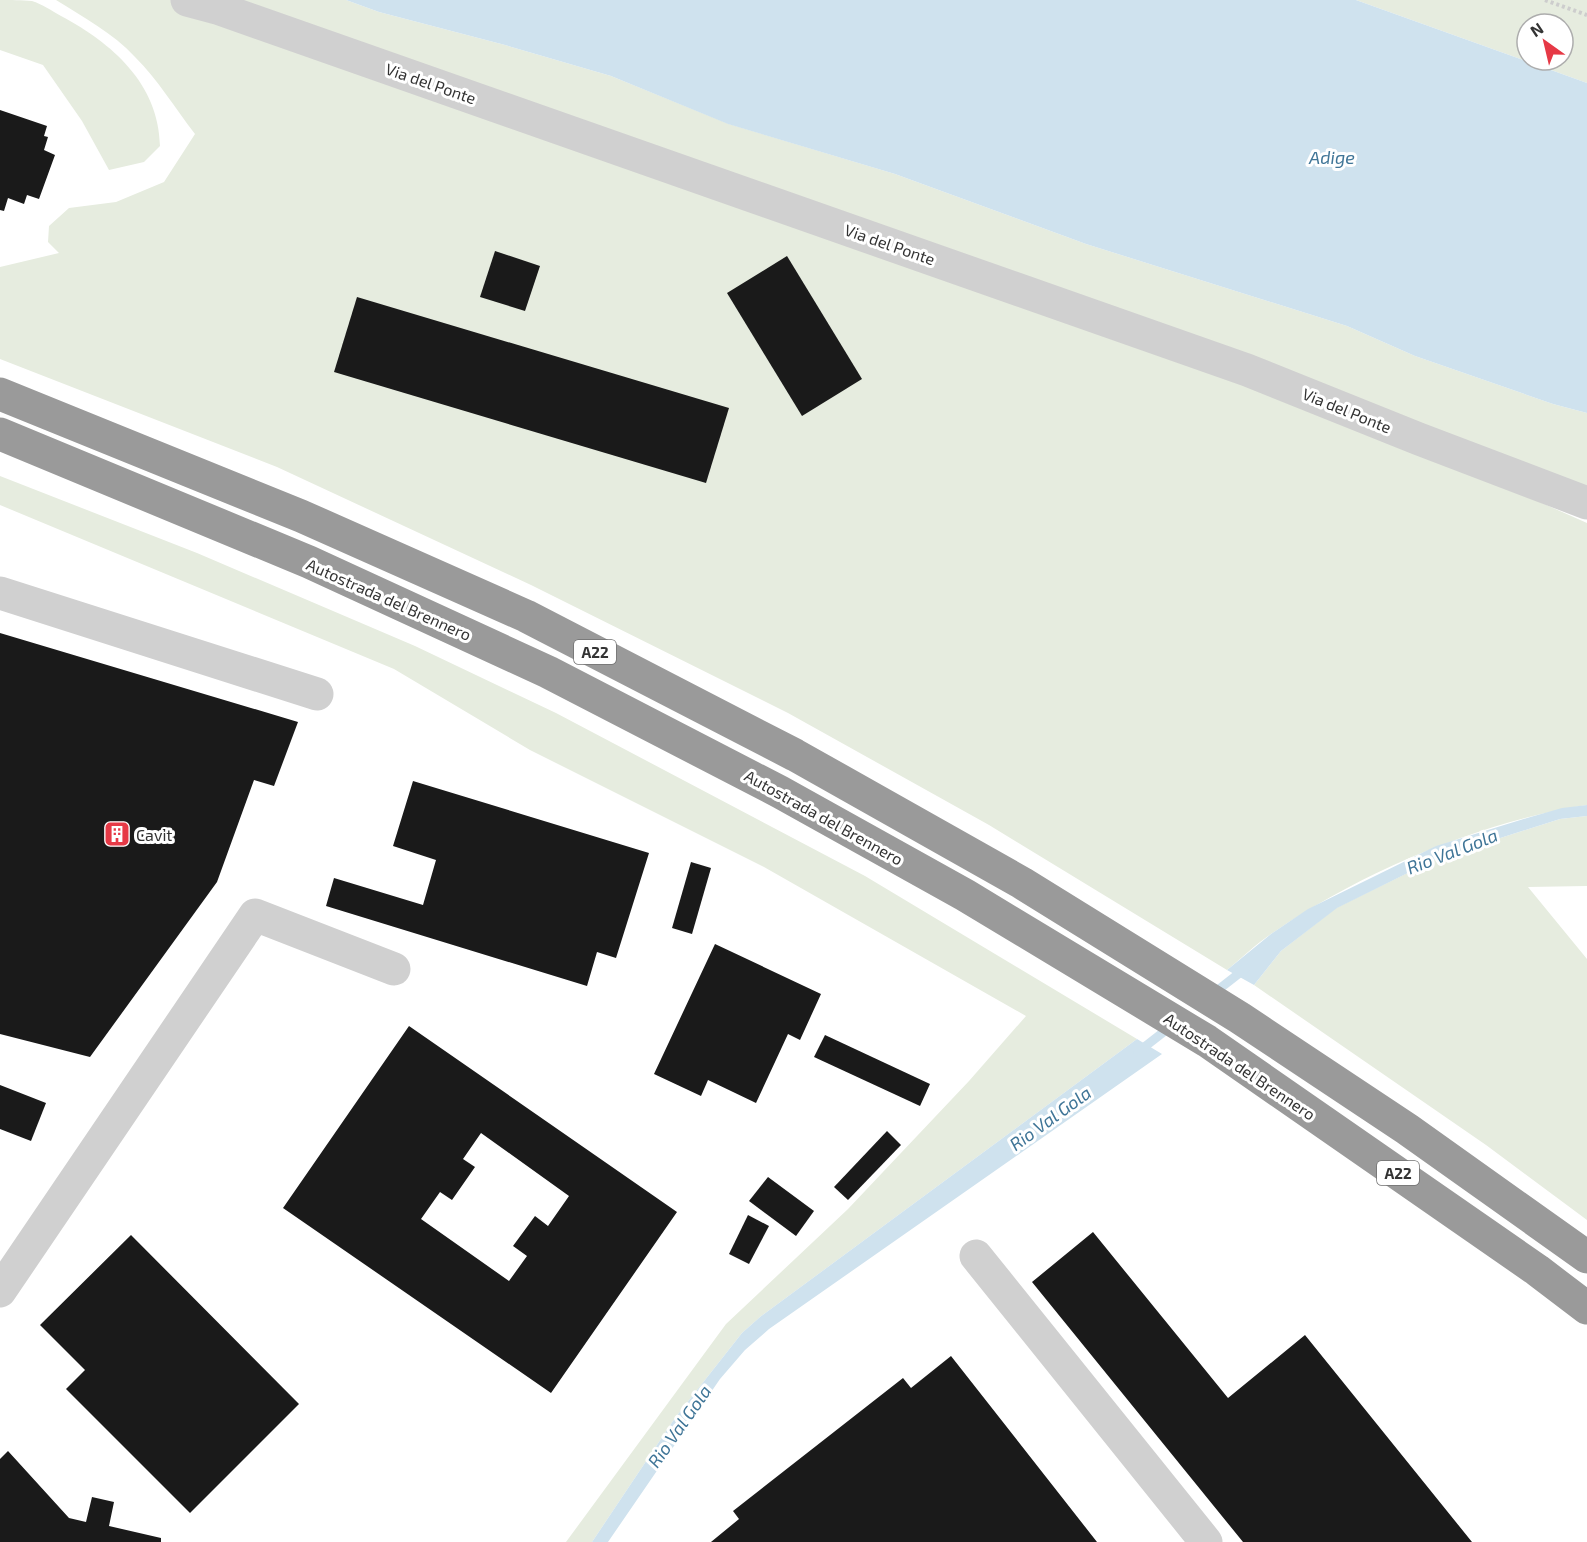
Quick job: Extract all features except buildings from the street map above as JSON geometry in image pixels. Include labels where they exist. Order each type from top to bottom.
[{"type":"highway","name":"A22","points":[[0,394],[301,516],[525,616],[795,756],[1022,883],[1240,1018],[1407,1129],[1587,1257]]},
{"type":"highway","name":"Autostrada del Brennero","points":[[0,434],[309,562],[548,672],[780,792],[955,889],[1207,1041],[1537,1270],[1587,1308]]},
{"type":"street","name":"Via del Ponte","points":[[187,0],[239,16],[1247,370],[1587,503]]},
{"type":"street","points":[[0,593],[317,694]]},
{"type":"street","points":[[0,1291],[255,915],[394,969]]},
{"type":"street","points":[[976,1256],[1206,1542]]},
{"type":"path","points":[[1545,0],[1587,15]]},
{"type":"shaded area","points":[[0,0],[32,1],[43,6],[98,39],[129,68],[142,85],[158,124],[160,146],[144,162],[109,170],[82,121],[43,65],[0,50]]},
{"type":"shaded area","points":[[56,0],[172,0],[1402,441],[1587,523],[1587,805],[1506,823],[1465,836],[1384,870],[1308,910],[1268,936],[1227,970],[989,825],[788,713],[531,585],[277,467],[0,359],[0,267],[59,253],[48,242],[49,226],[69,208],[116,202],[164,182],[195,134],[151,75],[126,48]]},
{"type":"shaded area","points":[[225,0],[346,0],[379,12],[611,76],[729,124],[895,174],[1086,244],[1347,326],[1415,356],[1553,404],[1587,413],[1587,495]]},
{"type":"shaded area","points":[[1356,0],[1587,0],[1587,83],[1556,72],[1575,72],[1575,12],[1515,12],[1515,57]]},
{"type":"shaded area","points":[[0,476],[197,553],[415,646],[556,713],[865,876],[1137,1039],[760,1317],[742,1333],[675,1418],[592,1542],[566,1542],[726,1324],[848,1209],[969,1081],[1026,1016],[764,867],[530,750],[394,669],[0,505]]},
{"type":"shaded area","points":[[1587,816],[1587,886],[1528,887],[1587,959],[1587,1220],[1486,1145],[1254,985],[1281,951],[1336,908],[1438,858],[1560,819]]},
{"type":"water","name":"Adige","points":[[346,0],[1356,0],[1515,57],[1515,72],[1556,72],[1587,83],[1587,413],[1553,404],[1415,356],[1347,326],[1086,244],[895,174],[728,124],[611,76],[379,12]]},
{"type":"water","points":[[1587,805],[1587,816],[1560,819],[1438,858],[1337,908],[1281,951],[1254,985],[1227,970],[1271,934],[1308,909],[1436,846],[1562,808]]},
{"type":"water","points":[[1137,1039],[1162,1054],[769,1329],[745,1350],[720,1379],[608,1542],[592,1542],[675,1418],[742,1333],[760,1317]]},
{"type":"waterway","name":"Rio Val Gola","points":[[1214,993],[1246,968]]},
{"type":"waterway","name":"Rio Val Gola","points":[[1138,1052],[1170,1027]]},
{"type":"place","name":"Cavit","points":[[117,834]]}]
